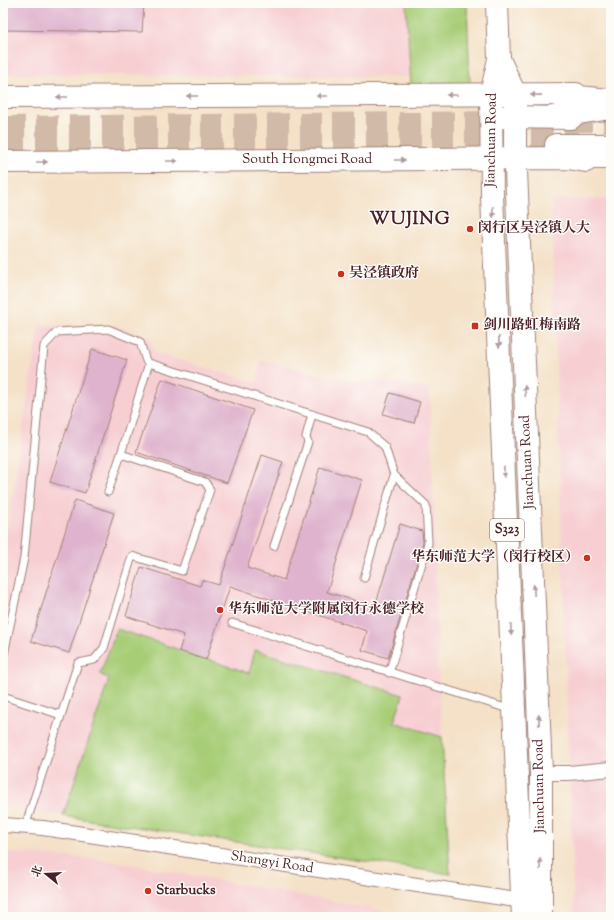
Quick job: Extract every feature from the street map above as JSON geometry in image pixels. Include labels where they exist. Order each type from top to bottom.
[{"type":"main road","name":"Jianchuan Road","points":[[497,3],[499,59],[491,95],[491,152],[514,711],[532,909]]},
{"type":"main road","name":"Jianchuan Road","points":[[499,59],[515,94],[516,117],[515,152],[541,773],[532,909]]},
{"type":"main road","points":[[558,95],[611,92]]},
{"type":"main road","points":[[3,98],[515,94],[558,95],[611,100]]},
{"type":"main road","points":[[553,117],[611,108]]},
{"type":"main road","points":[[490,117],[611,118]]},
{"type":"main road","name":"South Hongmei Road","points":[[3,162],[515,152],[611,145]]},
{"type":"main road","name":"South Hongmei Road","points":[[515,152],[611,164]]},
{"type":"main road","points":[[568,158],[611,158]]},
{"type":"street","points":[[541,773],[570,773],[611,769]]},
{"type":"street","name":"Shangyi Road","points":[[3,825],[24,827],[532,909]]},
{"type":"lane","points":[[3,659],[24,558],[44,346],[57,332],[108,329],[140,342],[146,361]]},
{"type":"lane","points":[[108,492],[149,362],[368,432],[385,447],[394,475],[426,505],[428,542],[389,673]]},
{"type":"lane","points":[[274,546],[308,442],[306,438],[312,414]]},
{"type":"lane","points":[[24,827],[78,663],[94,660],[104,648],[132,556],[182,571],[210,490],[205,482],[121,454]]},
{"type":"lane","points":[[364,578],[394,475]]},
{"type":"lane","points":[[232,623],[514,711]]},
{"type":"lane","points":[[3,696],[61,715]]},
{"type":"shaded area","points":[[3,3],[406,3],[410,77],[3,74]]},
{"type":"shaded area","name":"华东师范大学（闵行校区）","points":[[611,199],[611,917],[574,917],[551,200]]},
{"type":"shaded area","name":"华东师范大学附属闵行永德学校","points":[[114,325],[149,338],[155,353],[257,383],[261,361],[355,382],[401,382],[430,390],[438,667],[450,874],[3,807],[3,554],[39,326]]},
{"type":"shaded area","points":[[3,852],[107,860],[420,917],[3,917]]},
{"type":"green space","points":[[406,3],[467,3],[470,85],[411,86]]},
{"type":"green space","points":[[117,629],[249,673],[255,650],[403,695],[394,722],[442,737],[450,874],[63,816],[109,679],[100,674]]},
{"type":"building","points":[[3,3],[144,3],[142,32],[3,30]]},
{"type":"building","points":[[92,349],[127,360],[85,493],[50,482]]},
{"type":"building","points":[[162,379],[253,410],[227,483],[136,452]]},
{"type":"building","points":[[390,393],[420,402],[414,423],[383,414]]},
{"type":"building","points":[[262,455],[283,462],[247,568],[284,580],[320,467],[362,480],[327,592],[375,607],[400,524],[422,531],[423,542],[388,658],[362,650],[367,631],[230,586],[206,660],[179,651],[184,635],[126,616],[141,567],[200,586],[202,580],[219,585]]},
{"type":"building","points":[[75,500],[114,513],[69,653],[31,641]]},
{"type":"tunnel","points":[[570,121],[611,121]]},
{"type":"tunnel","points":[[3,127],[510,122]]},
{"type":"tunnel","points":[[3,145],[578,137]]},
{"type":"place","name":"闵行区吴泾镇人大","points":[[470,229]]},
{"type":"place","name":"吴泾镇政府","points":[[341,274]]},
{"type":"place","name":"剑川路虹梅南路","points":[[475,326]]},
{"type":"place","name":"华东师范大学（闵行校区）","points":[[587,558]]},
{"type":"place","name":"华东师范大学附属闵行永德学校","points":[[220,610]]},
{"type":"place","name":"Starbucks","points":[[148,891]]},
{"type":"district","name":"WUJING","points":[[410,220]]}]
